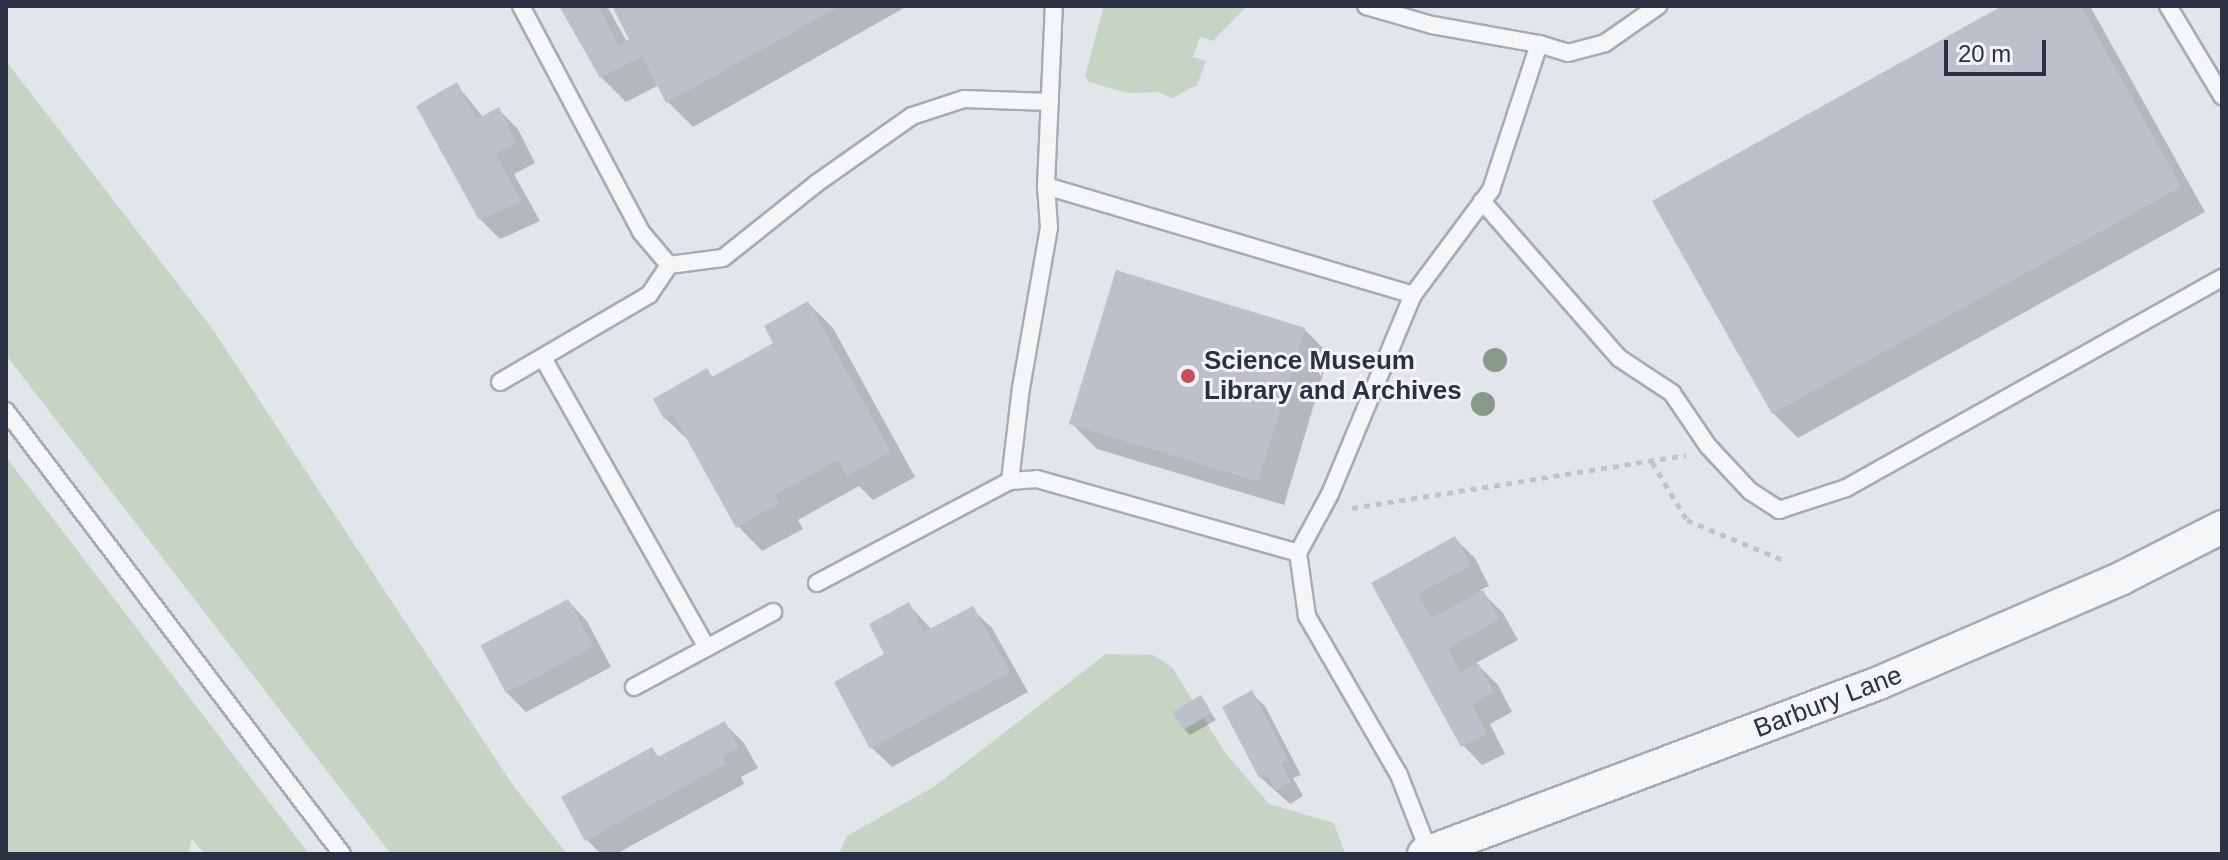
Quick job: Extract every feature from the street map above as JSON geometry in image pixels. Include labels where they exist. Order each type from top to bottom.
[{"type":"street","name":"Barbury Lane","points":[[1426,853],[1881,682],[2122,578],[2222,527]]},
{"type":"lane","points":[[521,6],[641,232],[669,265]]},
{"type":"lane","points":[[1010,481],[1021,388],[1049,227],[1046,186],[1054,6]]},
{"type":"lane","points":[[1366,6],[1432,25],[1539,44],[1568,53],[1605,43],[1658,6]]},
{"type":"lane","points":[[2168,6],[2222,96]]},
{"type":"lane","points":[[1426,853],[1399,775],[1307,616],[1298,553],[1324,504],[1413,295],[1491,190],[1539,44]]},
{"type":"lane","points":[[500,382],[649,295],[669,265],[723,258],[817,183],[912,116],[964,99],[1050,102]]},
{"type":"lane","points":[[1046,186],[1413,295]]},
{"type":"lane","points":[[1482,201],[1619,358],[1672,393],[1708,446],[1750,491],[1779,510],[1846,488],[2222,278]]},
{"type":"lane","points":[[543,358],[707,648]]},
{"type":"lane","points":[[6,411],[342,854]]},
{"type":"lane","points":[[817,583],[1010,481],[1037,479],[1298,553]]},
{"type":"lane","points":[[634,687],[773,612]]},
{"type":"path","points":[[1324,504],[1344,509],[1652,462],[1708,446]]},
{"type":"path","points":[[1652,462],[1687,520],[1783,560]]},
{"type":"green space","points":[[1104,6],[1247,6],[1213,41],[1200,37],[1193,57],[1206,61],[1197,85],[1172,98],[1158,92],[1128,93],[1089,82],[1085,76]]},
{"type":"green space","points":[[6,61],[211,327],[512,784],[567,854],[391,854],[6,355]]},
{"type":"green space","points":[[6,457],[309,854],[205,854],[192,839],[188,854],[6,854]]},
{"type":"green space","points":[[1106,654],[1153,655],[1172,667],[1224,751],[1269,804],[1334,823],[1345,854],[839,854],[847,836],[935,786]]},
{"type":"building","points":[[559,6],[598,6],[619,45],[629,39],[612,6],[840,6],[666,103],[642,56],[600,78]]},
{"type":"building","points":[[2002,6],[2081,6],[2181,187],[1772,414],[1652,201]]},
{"type":"building","points":[[457,82],[477,119],[499,107],[516,143],[495,154],[522,201],[479,220],[416,106]]},
{"type":"building","name":"Science Museum Library and Archives","points":[[1116,270],[1305,328],[1258,482],[1069,424]]},
{"type":"building","points":[[808,301],[891,452],[847,476],[838,460],[775,495],[779,503],[736,528],[673,414],[664,419],[653,399],[707,368],[712,377],[773,343],[764,326]]},
{"type":"building","points":[[1455,536],[1471,565],[1418,594],[1431,618],[1483,590],[1499,619],[1448,649],[1460,672],[1478,663],[1494,692],[1472,704],[1487,734],[1461,747],[1371,583]]},
{"type":"building","points":[[568,599],[593,647],[506,693],[481,645]]},
{"type":"building","points":[[909,602],[924,632],[973,606],[1010,672],[870,749],[834,682],[884,654],[869,624]]},
{"type":"building","points":[[1252,690],[1289,761],[1281,764],[1291,782],[1275,791],[1267,774],[1259,778],[1222,707]]},
{"type":"building","points":[[1201,695],[1212,713],[1184,730],[1173,712]]},
{"type":"building","points":[[725,721],[739,748],[722,757],[726,764],[585,841],[561,797],[652,747],[658,757]]},
{"type":"place","name":"Science Museum Library and Archives","points":[[1188,376]]}]
